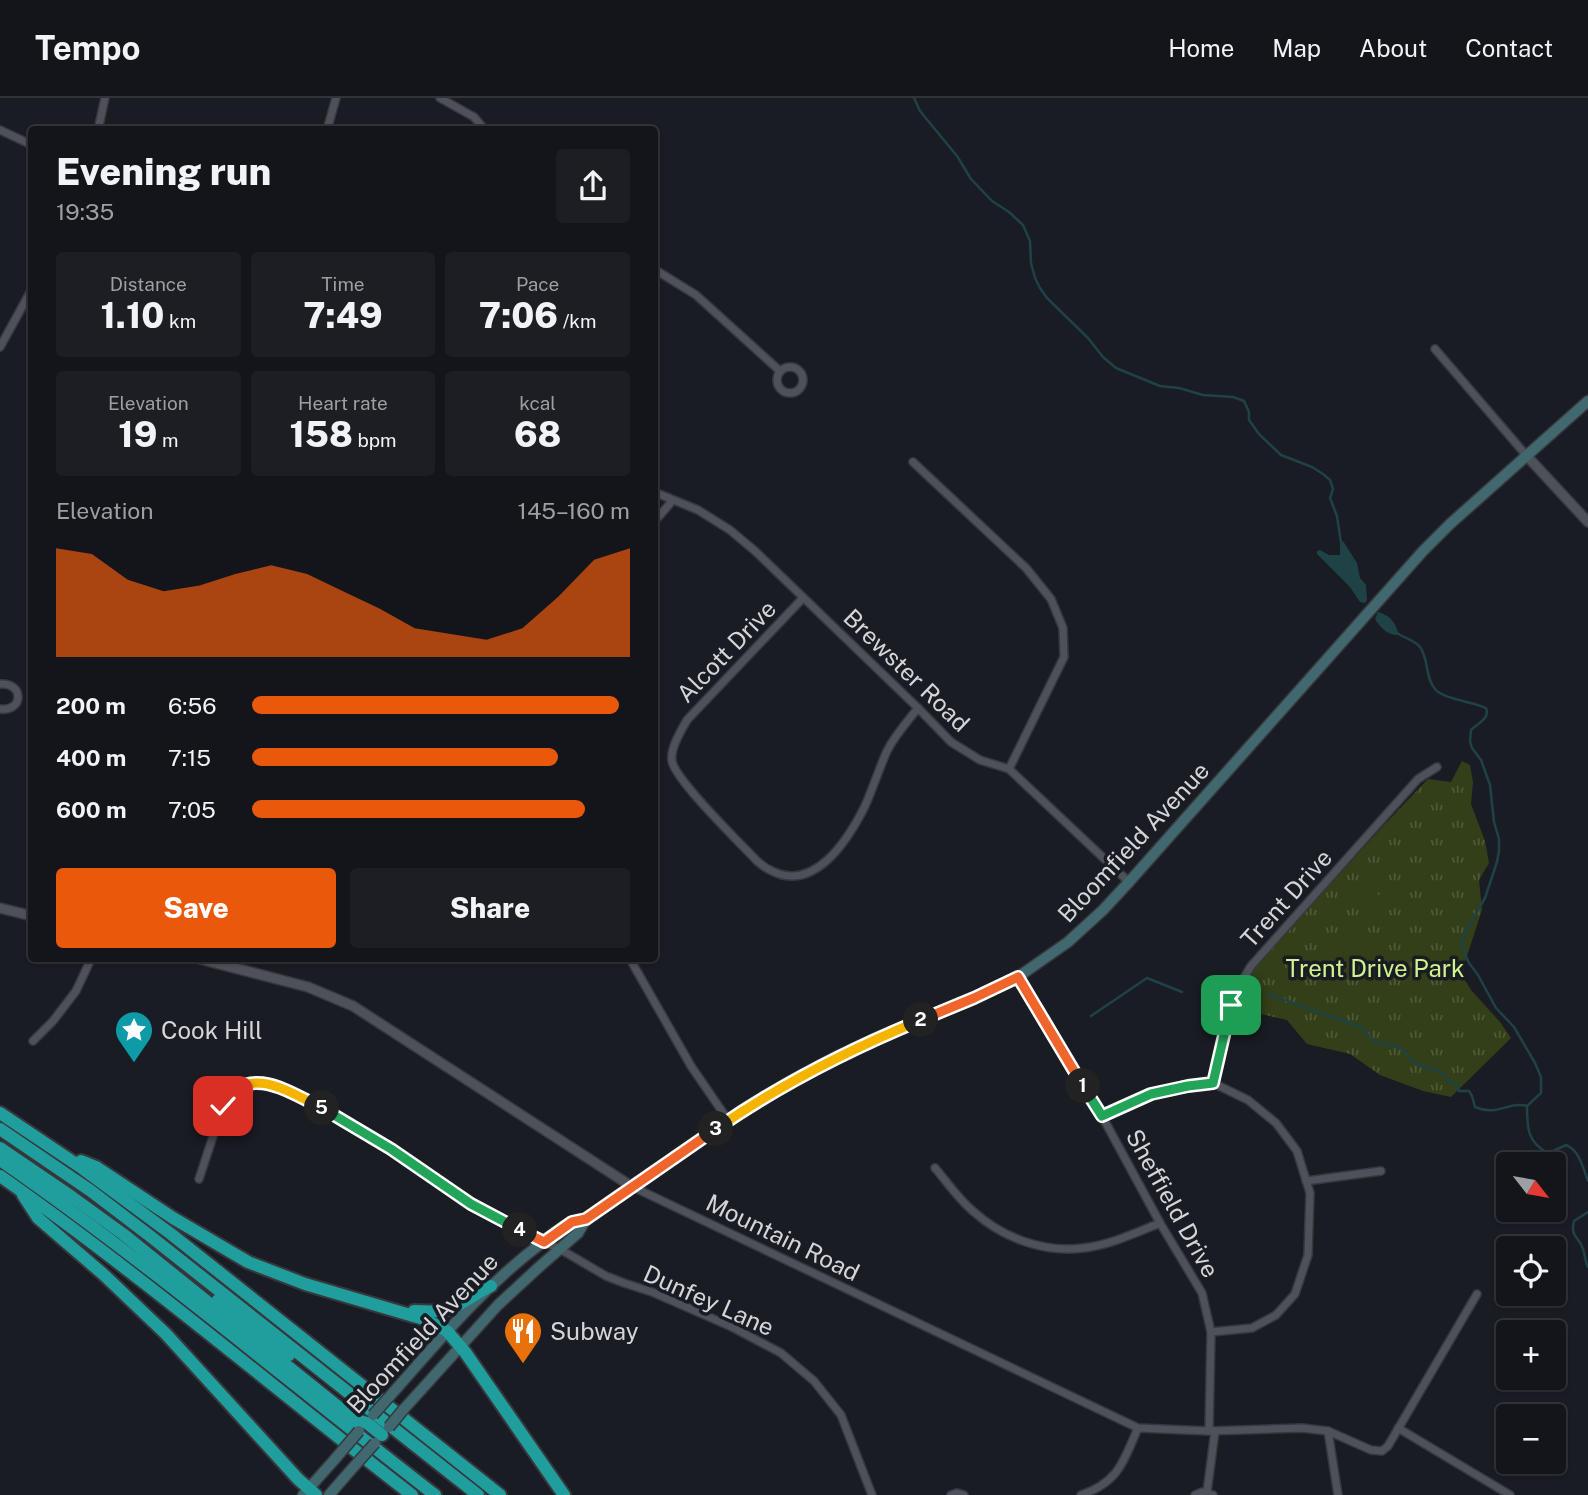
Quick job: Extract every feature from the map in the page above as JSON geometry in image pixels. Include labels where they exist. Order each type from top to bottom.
[{"type":"highway","points":[[0,1112],[69,1158],[181,1242],[500,1495]]},
{"type":"highway","points":[[0,1129],[91,1191],[150,1236],[478,1495]]},
{"type":"highway","points":[[0,1134],[81,1192],[360,1411],[366,1423]]},
{"type":"highway","points":[[0,1148],[106,1222],[353,1418],[366,1423],[382,1435]]},
{"type":"highway","points":[[69,1158],[96,1167],[173,1218],[248,1262],[305,1284],[404,1312],[447,1331],[460,1345],[564,1495]]},
{"type":"highway","points":[[0,1160],[148,1268],[435,1495]]},
{"type":"highway","points":[[0,1177],[149,1287],[412,1495]]},
{"type":"highway","points":[[22,1192],[38,1218],[159,1327],[309,1493]]},
{"type":"highway","points":[[404,1312],[449,1309],[491,1286]]},
{"type":"main road","name":"Bloomfield Avenue","points":[[329,1495],[460,1345],[504,1299],[578,1233],[586,1219],[777,1089],[874,1039],[1018,977],[1068,942],[1129,882],[1423,551],[1588,401]]},
{"type":"main road","name":"Bloomfield Avenue","points":[[309,1493],[366,1423],[447,1331],[491,1286],[572,1222],[586,1219]]},
{"type":"main road","points":[[491,1286],[504,1299]]},
{"type":"street","points":[[100,126],[105,98]]},
{"type":"street","points":[[328,126],[336,98]]},
{"type":"street","points":[[440,98],[474,117],[482,126]]},
{"type":"street","points":[[0,130],[28,143]]},
{"type":"street","points":[[658,271],[696,295],[780,371]]},
{"type":"street","points":[[0,346],[28,296]]},
{"type":"street","points":[[1435,349],[1588,522]]},
{"type":"street","points":[[913,462],[1026,568],[1051,599],[1063,628],[1064,657],[1010,769]]},
{"type":"street","name":"Brewster Road","points":[[658,494],[698,510],[730,530],[755,551],[951,742],[980,760],[1010,769],[1129,882]]},
{"type":"street","points":[[658,517],[673,500]]},
{"type":"street","name":"Alcott Drive","points":[[803,598],[687,720],[676,739],[672,760],[681,779],[757,861],[771,871],[787,875],[807,874],[826,862],[845,842],[865,806],[891,745],[918,708]]},
{"type":"street","points":[[0,684],[12,686],[18,697],[12,708],[0,709]]},
{"type":"street","name":"Trent Drive","points":[[1213,1083],[1231,1005],[1251,966],[1418,779],[1437,767]]},
{"type":"street","points":[[0,908],[28,915]]},
{"type":"street","points":[[33,1041],[76,991],[90,962]]},
{"type":"street","name":"Mountain Road","points":[[212,962],[308,987],[353,1006],[631,1186],[1138,1428],[1212,1431],[1302,1428],[1328,1431],[1371,1450],[1382,1451],[1398,1428]]},
{"type":"street","points":[[631,962],[691,1066],[728,1120]]},
{"type":"street","name":"Sheffield Drive","points":[[1018,977],[1102,1116],[1160,1223],[1202,1293],[1211,1332],[1210,1494]]},
{"type":"street","points":[[1102,1116],[1151,1094],[1213,1083],[1248,1100],[1276,1122],[1297,1151],[1310,1193],[1308,1255],[1295,1294],[1276,1315],[1252,1328],[1211,1332]]},
{"type":"street","name":"Dunfey Lane","points":[[199,1179],[226,1100],[238,1088],[247,1084],[271,1084],[355,1127],[471,1204],[606,1276],[653,1292],[732,1327],[781,1353],[814,1381],[841,1415],[872,1495]]},
{"type":"street","points":[[934,1168],[973,1212],[1010,1237],[1045,1247],[1082,1248],[1123,1238],[1160,1223]]},
{"type":"street","points":[[1306,1181],[1381,1171]]},
{"type":"street","points":[[1477,1294],[1398,1428],[1510,1495]]},
{"type":"street","points":[[1081,1495],[1097,1490],[1110,1481],[1120,1467],[1138,1428]]},
{"type":"street","points":[[1328,1431],[1338,1495]]},
{"type":"street","points":[[1195,1495],[1202,1492],[1210,1494]]},
{"type":"street","points":[[951,1495],[964,1495]]},
{"type":"green space","name":"Trent Drive Park","points":[[1462,761],[1470,765],[1473,782],[1471,804],[1485,841],[1489,863],[1479,880],[1482,910],[1464,965],[1463,977],[1511,1038],[1451,1097],[1423,1091],[1380,1075],[1350,1054],[1307,1044],[1287,1020],[1234,1008],[1251,971],[1385,824],[1428,779],[1451,782]]},
{"type":"green space","points":[[1364,882],[1386,902],[1374,915],[1352,895]]},
{"type":"green space","points":[[1350,924],[1376,935],[1374,951],[1365,960],[1352,959],[1340,948]]},
{"type":"water","points":[[1343,541],[1357,563],[1360,578],[1366,585],[1365,603],[1360,602],[1350,587],[1317,554],[1320,550],[1329,555],[1340,555],[1340,544]]},
{"type":"water","points":[[1378,612],[1392,620],[1399,635],[1388,633],[1379,625],[1375,619]]},
{"type":"waterway","points":[[914,98],[920,111],[957,156],[971,179],[992,201],[1023,225],[1030,241],[1031,263],[1040,288],[1103,357],[1116,368],[1160,386],[1244,401],[1249,420],[1281,455],[1312,467],[1330,480],[1333,489],[1330,498],[1337,516],[1341,543]]},
{"type":"waterway","points":[[1397,633],[1420,647],[1435,689],[1451,698],[1486,708],[1485,718],[1471,730],[1470,741],[1481,760],[1490,785],[1499,851],[1485,898],[1464,934],[1462,947],[1496,1008],[1514,1027],[1541,1077],[1541,1093],[1527,1106],[1528,1127],[1532,1139],[1549,1153],[1566,1145],[1571,1148],[1580,1160],[1588,1181]]},
{"type":"waterway","points":[[1091,1016],[1147,978],[1182,992]]},
{"type":"waterway","points":[[1268,994],[1361,1027],[1375,1042],[1400,1047],[1416,1064],[1443,1073],[1449,1082],[1456,1084],[1459,1091],[1469,1091],[1475,1107],[1497,1110],[1514,1105],[1527,1106]]},
{"type":"waterway","points":[[1588,1212],[1574,1221],[1573,1227],[1588,1267]]},
{"type":"place","name":"Cook Hill","points":[[134,1064]]},
{"type":"place","name":"Subway","points":[[523,1365]]},
{"type":"route","points":[[223,1106],[232,1093],[247,1084],[259,1082],[281,1088],[355,1127],[471,1204],[544,1242],[572,1222],[586,1219],[728,1120],[789,1082],[874,1039],[1018,977],[1102,1116],[1151,1094],[1213,1083],[1231,1005]]}]
